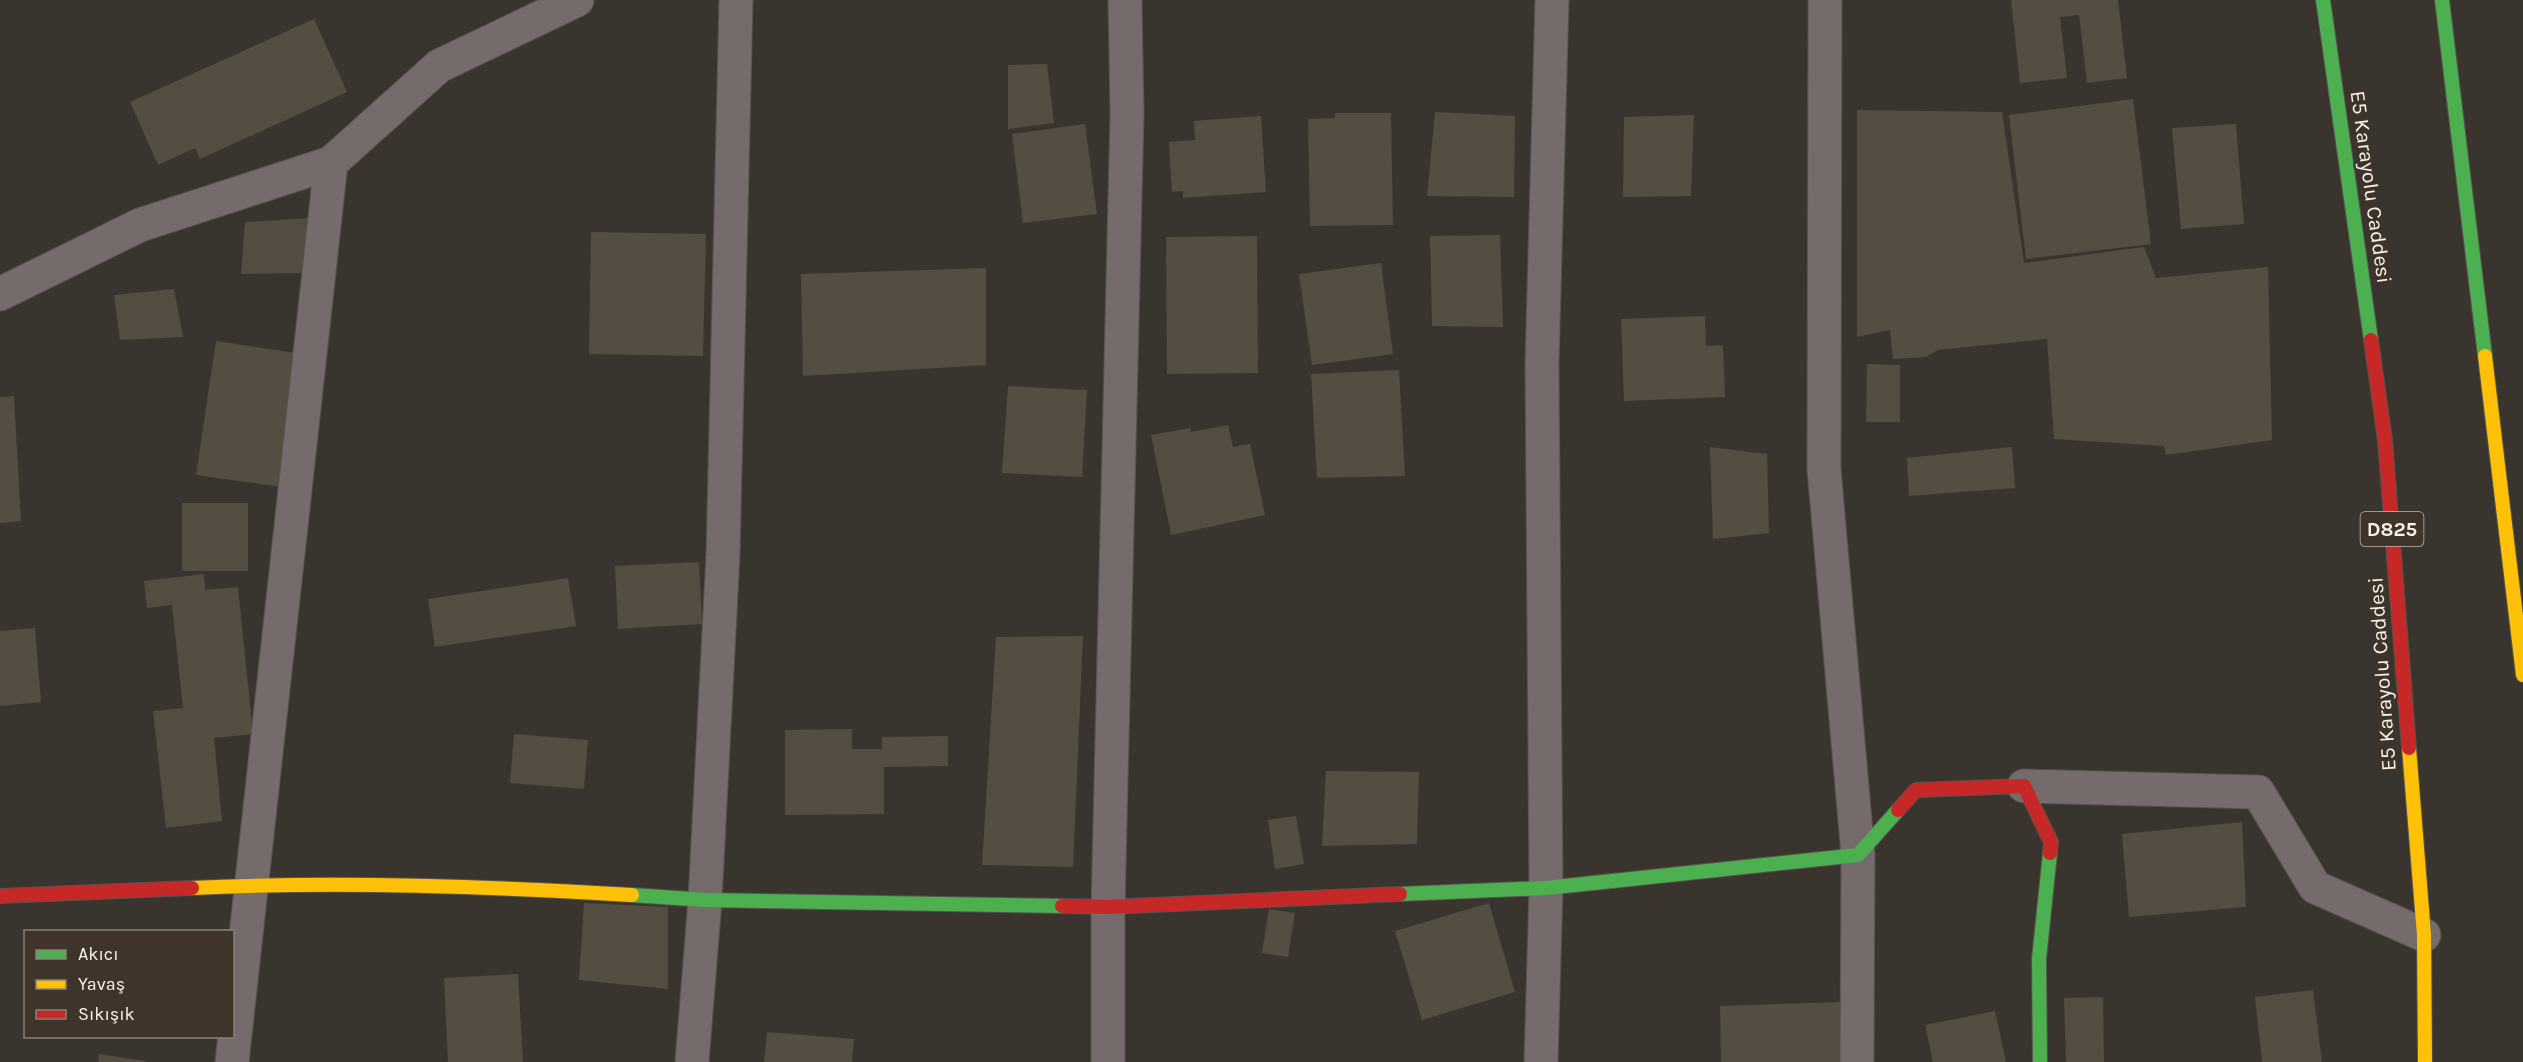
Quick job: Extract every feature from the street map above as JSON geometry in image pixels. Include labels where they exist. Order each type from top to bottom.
[{"type":"main road","name":"E5 Karayolu Caddesi","points":[[2323,0],[2385,440],[2424,935],[2425,1062]]},
{"type":"main road","points":[[2442,0],[2523,675]]},
{"type":"main road","points":[[0,896],[250,885],[484,886],[705,900],[1108,906],[1546,888],[1858,855],[1916,789],[2024,786],[2050,842],[2039,959],[2040,1062]]},
{"type":"street","points":[[0,294],[140,225],[332,163],[439,66],[577,0]]},
{"type":"street","points":[[692,1062],[705,900],[723,555],[736,0]]},
{"type":"street","points":[[1108,1062],[1108,906],[1127,114],[1125,0]]},
{"type":"street","points":[[1542,1062],[1546,888],[1542,364],[1552,0]]},
{"type":"street","points":[[1825,0],[1824,469],[1858,855],[1857,1062]]},
{"type":"street","points":[[232,1062],[332,163]]},
{"type":"street","points":[[2024,786],[2258,792],[2314,887],[2424,935]]},
{"type":"building","points":[[2011,0],[2118,0],[2127,78],[2087,83],[2079,15],[2060,17],[2067,78],[2020,83]]},
{"type":"building","points":[[314,19],[347,92],[200,159],[195,148],[158,165],[130,102]]},
{"type":"building","points":[[1047,64],[1054,123],[1008,129],[1008,65]]},
{"type":"building","points":[[2133,99],[2151,244],[2026,259],[2009,115]]},
{"type":"building","points":[[1857,110],[2002,112],[2024,263],[2144,247],[2156,278],[2268,267],[2272,440],[2166,455],[2164,446],[2054,439],[2047,339],[1938,350],[1926,357],[1893,359],[1890,330],[1857,337]]},
{"type":"building","points":[[1435,112],[1515,116],[1514,197],[1427,196]]},
{"type":"building","points":[[1335,113],[1391,113],[1393,225],[1310,226],[1308,119],[1335,118]]},
{"type":"building","points":[[1694,115],[1691,196],[1623,197],[1624,117]]},
{"type":"building","points":[[1261,116],[1266,192],[1183,198],[1183,191],[1172,192],[1169,142],[1195,140],[1194,121]]},
{"type":"building","points":[[1085,124],[1097,214],[1023,223],[1012,134]]},
{"type":"building","points":[[2236,124],[2244,224],[2181,229],[2172,128]]},
{"type":"building","points":[[312,218],[307,273],[241,274],[245,222]]},
{"type":"building","points":[[591,232],[706,234],[703,356],[589,354]]},
{"type":"building","points":[[1500,235],[1503,327],[1432,326],[1430,236]]},
{"type":"building","points":[[1257,236],[1258,373],[1167,374],[1166,237]]},
{"type":"building","points":[[1381,263],[1393,354],[1312,365],[1299,274]]},
{"type":"building","points":[[986,268],[986,365],[803,376],[801,274]]},
{"type":"building","points":[[174,289],[183,337],[120,340],[114,295]]},
{"type":"building","points":[[1705,316],[1706,346],[1723,345],[1725,397],[1624,401],[1621,319]]},
{"type":"building","points":[[216,341],[303,354],[282,487],[196,475]]},
{"type":"building","points":[[1867,364],[1900,365],[1900,422],[1866,422]]},
{"type":"building","points":[[1399,370],[1405,476],[1317,478],[1311,374]]},
{"type":"building","points":[[1008,386],[1087,390],[1082,477],[1002,473]]},
{"type":"building","points":[[14,396],[21,521],[0,523],[0,397]]},
{"type":"building","points":[[1228,425],[1233,447],[1250,444],[1265,515],[1171,535],[1151,435],[1190,428],[1191,432]]},
{"type":"building","points":[[1710,447],[1767,454],[1769,533],[1713,539]]},
{"type":"building","points":[[2012,447],[2015,488],[1909,496],[1907,458]]},
{"type":"building","points":[[182,503],[248,503],[248,571],[182,571]]},
{"type":"building","points":[[699,562],[702,624],[618,629],[615,566]]},
{"type":"building","points":[[204,574],[205,590],[238,587],[253,734],[214,738],[222,821],[166,828],[153,711],[183,708],[172,605],[147,608],[144,581]]},
{"type":"building","points":[[568,578],[576,626],[435,647],[428,599]]},
{"type":"building","points":[[35,628],[41,702],[0,706],[0,631]]},
{"type":"building","points":[[1083,636],[1073,867],[982,865],[996,637]]},
{"type":"building","points":[[852,729],[852,749],[882,749],[882,737],[948,736],[948,766],[884,767],[884,814],[785,815],[785,730]]},
{"type":"building","points":[[514,734],[588,740],[584,789],[510,783]]},
{"type":"building","points":[[1326,771],[1419,772],[1417,844],[1322,846]]},
{"type":"building","points":[[1296,816],[1304,864],[1275,869],[1268,820]]},
{"type":"building","points":[[2242,822],[2246,907],[2129,917],[2122,834]]},
{"type":"building","points":[[584,903],[668,907],[668,989],[579,980]]},
{"type":"building","points":[[1489,903],[1515,992],[1422,1020],[1395,931]]},
{"type":"building","points":[[1269,909],[1295,913],[1288,957],[1262,953]]},
{"type":"building","points":[[518,974],[523,1062],[448,1062],[444,978]]},
{"type":"building","points":[[2313,990],[2322,1062],[2262,1062],[2255,997]]},
{"type":"building","points":[[2103,997],[2104,1062],[2066,1062],[2064,998]]},
{"type":"building","points":[[1842,1002],[1846,1062],[1721,1062],[1720,1006]]},
{"type":"building","points":[[1995,1011],[2006,1062],[1933,1062],[1925,1025]]},
{"type":"building","points":[[767,1032],[854,1039],[852,1062],[764,1062]]},
{"type":"building","points":[[99,1054],[145,1061],[145,1062],[98,1062]]},
{"type":"traffic: fast","points":[[2323,0],[2371,340]]},
{"type":"traffic: fast","points":[[2442,0],[2485,356]]},
{"type":"traffic: fast","points":[[1400,894],[1546,888],[1858,855],[1898,810]]},
{"type":"traffic: fast","points":[[2040,1062],[2039,959],[2050,853]]},
{"type":"traffic: fast","points":[[632,895],[705,900],[1062,906]]},
{"type":"traffic: slow","points":[[2485,356],[2523,675]]},
{"type":"traffic: slow","points":[[2409,748],[2424,935],[2425,1062]]},
{"type":"traffic: slow","points":[[192,888],[302,885],[412,886],[632,895]]},
{"type":"traffic: jam","points":[[2371,340],[2385,440],[2409,748]]},
{"type":"traffic: jam","points":[[1898,810],[1916,790],[2024,786],[2051,842],[2050,853]]},
{"type":"traffic: jam","points":[[0,896],[192,888]]},
{"type":"traffic: jam","points":[[1062,906],[1108,907],[1400,894]]}]
